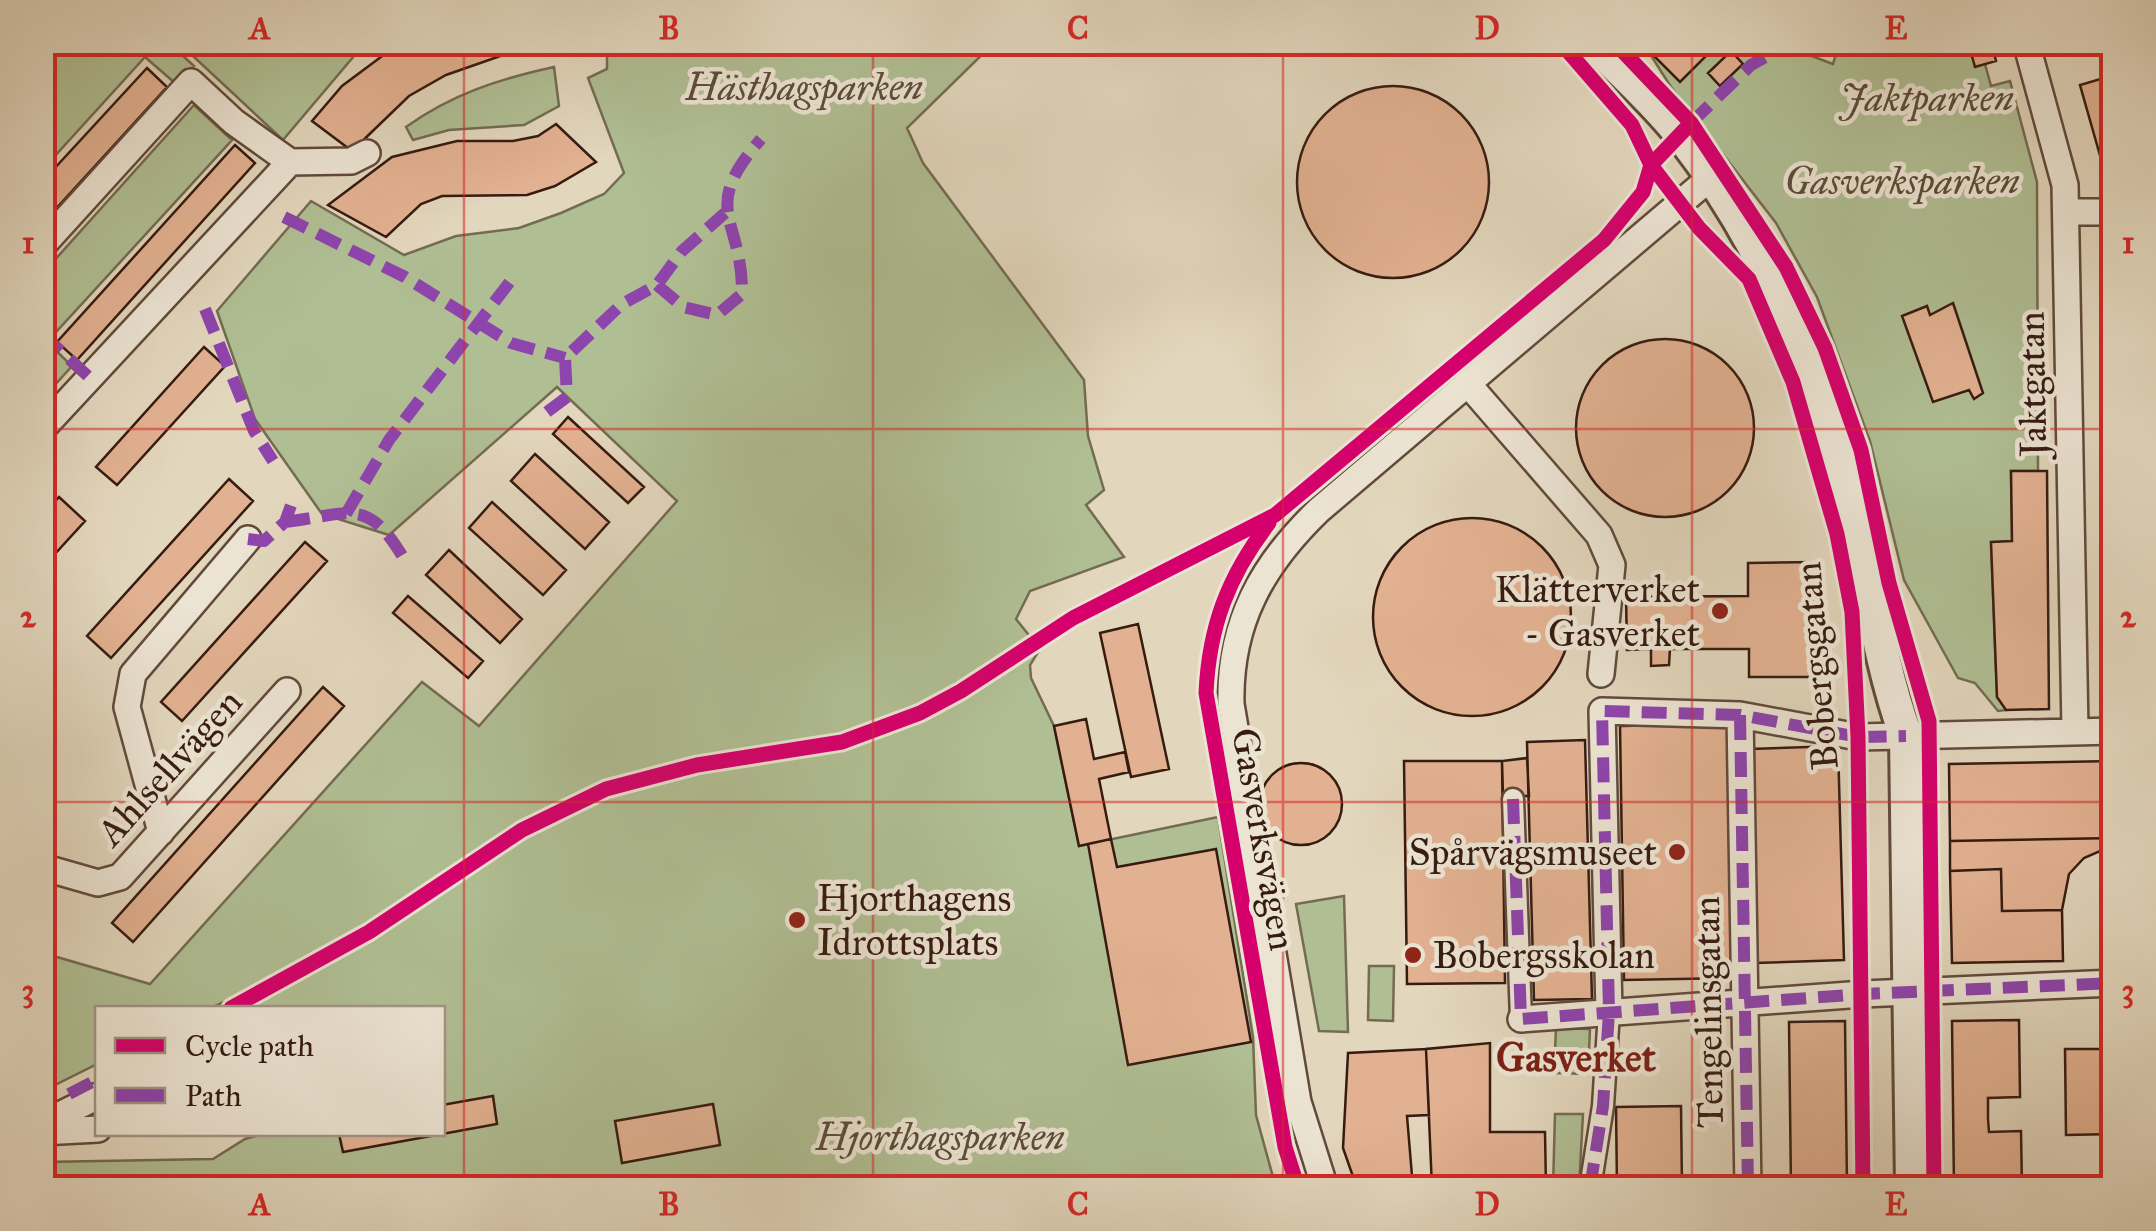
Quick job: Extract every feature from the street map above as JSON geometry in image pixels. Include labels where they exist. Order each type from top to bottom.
[{"type":"street","name":"Bobergsgatan","points":[[1593,42],[1681,134],[1711,177],[1758,258],[1820,388],[1850,496],[1896,736],[1900,994],[1912,1188]]},
{"type":"street","name":"Jaktgatan","points":[[2026,42],[2065,184],[2067,212],[2075,730]]},
{"type":"street","points":[[42,246],[191,82],[234,122],[290,162],[352,160],[367,154]]},
{"type":"street","points":[[42,429],[290,162]]},
{"type":"street","name":"Gasverksvägen","points":[[1325,1188],[1298,1102],[1242,785],[1230,667],[1252,594],[1272,561],[1320,510],[1711,177]]},
{"type":"street","points":[[2067,212],[2114,212]]},
{"type":"street","points":[[1468,384],[1599,535],[1612,564],[1601,674]]},
{"type":"street","points":[[161,832],[127,707],[133,674],[248,539]]},
{"type":"street","name":"Ahlsellvägen","points":[[42,867],[98,884],[120,877],[287,692]]},
{"type":"street","points":[[1590,1188],[1603,1106],[1609,1012],[1602,712],[1740,715],[1858,736],[2114,731]]},
{"type":"street","name":"Tengelinsgatan","points":[[1740,715],[1748,1188]]},
{"type":"street","points":[[1513,799],[1521,1019],[1747,1002],[2114,983]]},
{"type":"street","name":"Bobergsgatan","points":[[1891,1188],[1900,994]]},
{"type":"street","points":[[42,1124],[95,1098]]},
{"type":"street","points":[[42,1132],[95,1129]]},
{"type":"green space","points":[[43,43],[169,43],[194,66],[176,84],[145,57],[43,169]]},
{"type":"green space","points":[[179,43],[365,43],[283,140]]},
{"type":"green space","points":[[607,43],[994,43],[907,128],[923,163],[1084,380],[1088,436],[1104,490],[1086,505],[1124,557],[1030,591],[1016,619],[1040,649],[1030,665],[1031,678],[1054,726],[1079,846],[1218,817],[1253,1037],[1256,1115],[1276,1188],[43,1188],[43,1162],[213,1159],[256,1136],[445,1136],[445,1006],[244,1006],[241,994],[215,1006],[95,1006],[95,1065],[43,1091],[43,953],[150,984],[422,682],[479,726],[677,501],[557,387],[389,535],[322,514],[255,419],[217,311],[311,201],[404,255],[456,236],[519,228],[604,194],[624,173],[588,78],[607,69]]},
{"type":"green space","name":"Gasverksparken","points":[[1643,43],[1777,43],[1833,64],[1839,43],[1968,43],[1985,64],[1991,86],[2010,81],[2037,182],[2038,471],[2011,471],[2012,541],[1991,543],[1997,696],[2006,710],[1998,711],[1975,683],[1958,678],[1904,580],[1870,441],[1817,297],[1776,223],[1671,87]]},
{"type":"green space","points":[[554,67],[559,106],[524,125],[449,130],[413,140],[406,127],[477,89]]},
{"type":"green space","points":[[194,105],[232,140],[47,342],[72,366],[43,398],[43,273]]},
{"type":"green space","points":[[1344,896],[1348,1032],[1319,1031],[1296,904]]},
{"type":"green space","points":[[1369,966],[1394,966],[1393,1021],[1368,1020]]},
{"type":"green space","points":[[1556,1028],[1590,1029],[1588,1074],[1554,1073]]},
{"type":"green space","points":[[1555,1114],[1583,1114],[1579,1188],[1553,1188]]},
{"type":"building","points":[[401,42],[588,42],[588,46],[506,54],[446,75],[409,96],[352,151],[312,121],[342,86]]},
{"type":"building","points":[[1652,42],[1696,42],[1708,54],[1680,82],[1646,48]]},
{"type":"building","points":[[1968,42],[1991,42],[1996,61],[1975,67]]},
{"type":"building","points":[[1731,51],[1743,64],[1720,86],[1708,73]]},
{"type":"building","points":[[147,68],[167,87],[42,224],[42,182]]},
{"type":"building","points":[[2114,75],[2114,173],[2105,173],[2080,85]]},
{"type":"building","points":[[1393,86],[1430,94],[1461,114],[1481,145],[1489,182],[1481,219],[1461,250],[1430,270],[1393,278],[1356,270],[1325,250],[1305,219],[1297,182],[1305,145],[1325,114],[1356,94]]},
{"type":"building","points":[[556,124],[596,162],[555,186],[527,195],[442,196],[421,204],[386,237],[328,205],[392,157],[457,141],[513,141],[538,136]]},
{"type":"building","points":[[235,145],[255,163],[77,360],[57,342]]},
{"type":"building","points":[[2114,246],[2114,370],[2109,370],[2106,247]]},
{"type":"building","points":[[1953,303],[1983,393],[1974,399],[1969,390],[1933,402],[1902,316],[1927,306],[1930,315]]},
{"type":"building","points":[[1665,339],[1699,345],[1728,365],[1748,394],[1754,428],[1748,462],[1728,491],[1699,511],[1665,517],[1631,511],[1602,491],[1582,462],[1576,428],[1582,394],[1602,365],[1631,345]]},
{"type":"building","points":[[204,347],[225,366],[117,485],[96,467]]},
{"type":"building","points":[[568,417],[644,487],[628,503],[553,434]]},
{"type":"building","points":[[535,454],[609,522],[585,549],[511,481]]},
{"type":"building","points":[[2011,471],[2047,471],[2049,709],[2006,710],[1997,697],[1991,542],[2012,541]]},
{"type":"building","points":[[229,479],[253,501],[111,658],[87,636]]},
{"type":"building","points":[[59,497],[85,521],[42,568],[42,516]]},
{"type":"building","points":[[492,502],[566,570],[543,595],[469,528]]},
{"type":"building","points":[[1472,518],[1510,525],[1542,547],[1564,579],[1571,617],[1564,655],[1542,687],[1510,709],[1472,716],[1434,709],[1402,687],[1380,655],[1373,617],[1380,579],[1402,547],[1434,525]]},
{"type":"building","points":[[305,542],[327,561],[182,721],[161,702]]},
{"type":"building","points":[[449,550],[522,619],[500,643],[426,575]]},
{"type":"building","name":"Klätterverket - Gasverket","points":[[1812,562],[1813,677],[1749,677],[1749,649],[1670,649],[1669,665],[1651,666],[1651,649],[1627,650],[1626,597],[1748,596],[1748,563]]},
{"type":"building","points":[[408,596],[483,661],[468,678],[393,613]]},
{"type":"building","points":[[2109,618],[2114,618],[2114,686],[2110,686]]},
{"type":"building","points":[[1138,624],[1169,769],[1131,777],[1100,633]]},
{"type":"building","points":[[323,687],[344,706],[133,942],[112,923]]},
{"type":"building","points":[[1086,719],[1094,759],[1125,752],[1129,772],[1099,779],[1111,839],[1079,846],[1054,726]]},
{"type":"building","name":"Spårvägsmuseet","points":[[1729,724],[1733,978],[1624,980],[1620,726]]},
{"type":"building","points":[[1585,740],[1592,999],[1534,1000],[1527,742]]},
{"type":"building","points":[[1838,746],[1844,960],[1755,963],[1750,749]]},
{"type":"building","points":[[1527,758],[1529,796],[1503,796],[1502,761]]},
{"type":"building","points":[[1404,761],[1502,761],[1505,983],[1407,984]]},
{"type":"building","points":[[2114,761],[2114,838],[1950,841],[1949,764]]},
{"type":"building","points":[[1301,763],[1317,766],[1330,775],[1339,788],[1339,820],[1330,833],[1317,842],[1301,845],[1285,842],[1272,833],[1263,820],[1260,804],[1263,788],[1272,775],[1285,766]]},
{"type":"building","points":[[2114,838],[2114,845],[2084,858],[2069,874],[2062,910],[2002,911],[2001,869],[1950,871],[1950,841]]},
{"type":"building","points":[[1111,839],[1117,867],[1216,849],[1251,1042],[1128,1065],[1088,844]]},
{"type":"building","points":[[2001,869],[2002,911],[2062,910],[2063,961],[1952,963],[1950,871]]},
{"type":"building","points":[[2114,885],[2114,955],[2104,956],[2103,886]]},
{"type":"building","points":[[2019,1020],[2020,1097],[1988,1098],[1988,1119],[1989,1132],[2021,1131],[2022,1188],[1954,1188],[1952,1021]]},
{"type":"building","points":[[1845,1021],[1847,1188],[1791,1188],[1789,1022]]},
{"type":"building","points":[[1490,1043],[1490,1132],[1545,1132],[1546,1188],[1432,1188],[1426,1049]]},
{"type":"building","points":[[1426,1049],[1429,1115],[1407,1116],[1413,1188],[1357,1188],[1343,1148],[1348,1053]]},
{"type":"building","points":[[2065,1049],[2114,1049],[2114,1134],[2066,1135]]},
{"type":"building","points":[[493,1096],[497,1124],[445,1133],[445,1104]]},
{"type":"building","points":[[713,1104],[720,1145],[622,1163],[615,1121]]},
{"type":"building","points":[[1681,1106],[1682,1188],[1617,1188],[1616,1107]]},
{"type":"building","points":[[339,1136],[431,1136],[343,1152]]},
{"type":"marked path","points":[[1691,123],[1751,65],[1792,42]]},
{"type":"marked path","points":[[657,285],[683,307],[717,315],[742,294],[728,199],[742,163],[761,139]]},
{"type":"marked path","points":[[547,412],[567,397],[565,358],[622,304],[657,285],[682,251],[725,213]]},
{"type":"marked path","points":[[284,217],[405,277],[511,343],[565,358]]},
{"type":"marked path","points":[[346,514],[389,440],[512,279]]},
{"type":"marked path","points":[[205,309],[254,431],[273,461]]},
{"type":"marked path","points":[[42,334],[90,378]]},
{"type":"marked path","points":[[248,539],[264,541],[285,522],[294,497]]},
{"type":"marked path","points":[[285,522],[344,513],[370,518],[407,564]]},
{"type":"marked path","points":[[1590,1188],[1603,1106],[1609,1012],[1602,711],[1740,715],[1858,737],[1906,736]]},
{"type":"marked path","points":[[1740,715],[1748,1188]]},
{"type":"marked path","points":[[1513,799],[1521,1019],[1863,994],[2114,983]]},
{"type":"marked path","points":[[69,1094],[95,1081]]},
{"type":"cycle path","points":[[1560,42],[1632,125],[1651,165],[1699,228],[1749,279],[1793,382],[1837,534],[1852,612],[1858,737],[1863,1188]]},
{"type":"cycle path","points":[[1614,42],[1691,123],[1786,267],[1825,348],[1861,450],[1889,583],[1929,721],[1934,1188]]},
{"type":"cycle path","points":[[235,1006],[369,932],[522,830],[606,789],[697,765],[842,742],[920,713],[1073,618],[1275,515],[1604,240],[1643,192],[1651,165],[1691,123]]},
{"type":"cycle path","points":[[1269,523],[1242,563],[1223,603],[1211,646],[1206,693],[1285,1147],[1298,1188]]},
{"type":"place","name":"Klätterverket - Gasverket","points":[[1720,611]]},
{"type":"place","name":"Spårvägsmuseet","points":[[1677,852]]},
{"type":"place","name":"Hjorthagens Idrottsplats","points":[[797,920]]},
{"type":"place","name":"Bobergsskolan","points":[[1413,955]]},
{"type":"district","name":"Gasverket","points":[[1576,1057]]},
{"type":"park label","name":"Hästhagsparken","points":[[804,87]]},
{"type":"park label","name":"Jaktparken","points":[[1927,98]]},
{"type":"park label","name":"Hjorthagsparken","points":[[940,1137]]}]
